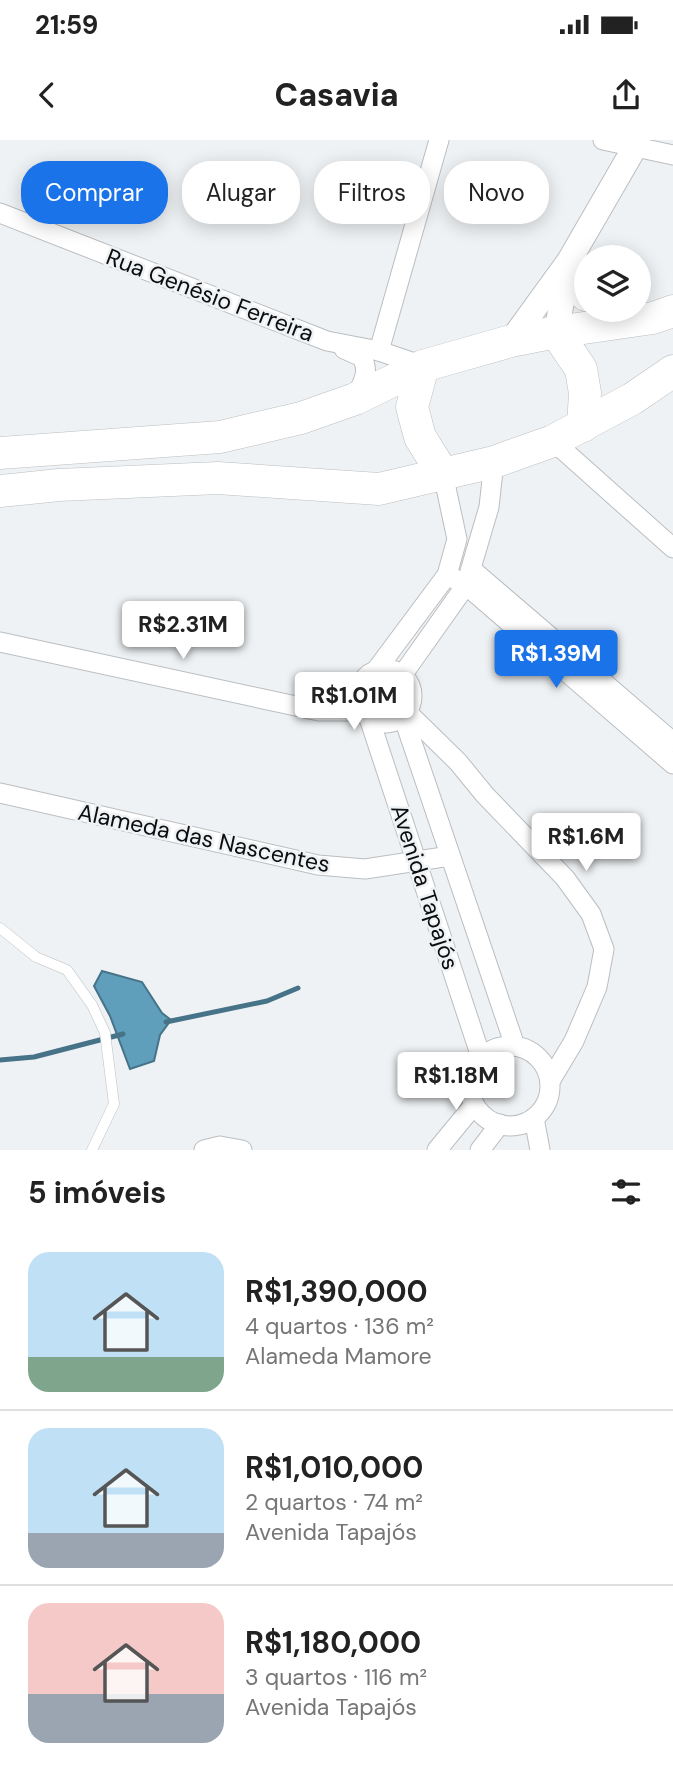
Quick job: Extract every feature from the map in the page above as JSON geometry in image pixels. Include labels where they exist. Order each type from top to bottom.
[{"type":"main road","points":[[651,318],[673,312]]},
{"type":"main road","points":[[0,453],[220,437],[301,418],[355,399],[423,366],[510,341],[592,322]]},
{"type":"main road","points":[[555,332],[581,369],[585,393],[583,426]]},
{"type":"main road","points":[[423,366],[412,407],[420,437],[443,474]]},
{"type":"main road","points":[[0,491],[59,485],[218,478],[379,489],[494,462],[552,441],[632,399],[673,371]]},
{"type":"street","points":[[379,351],[439,140]]},
{"type":"street","points":[[603,140],[636,144],[673,155]]},
{"type":"street","points":[[589,245],[636,144]]},
{"type":"street","name":"Rua Genésio Ferreira","points":[[0,213],[327,341],[379,351],[423,366]]},
{"type":"street","points":[[510,341],[574,277]]},
{"type":"street","points":[[555,332],[574,279]]},
{"type":"street","points":[[327,341],[362,357],[367,366],[367,376],[355,399]]},
{"type":"street","points":[[552,441],[673,548]]},
{"type":"street","points":[[403,674],[468,577],[489,507],[494,462]]},
{"type":"street","points":[[377,669],[447,575],[457,538],[443,474]]},
{"type":"street","points":[[447,575],[468,577],[673,741]]},
{"type":"street","points":[[468,577],[673,764]]},
{"type":"street","points":[[0,642],[319,711],[365,714],[386,723],[405,714],[412,703],[409,682],[403,674],[386,668],[369,673],[359,686],[358,702],[365,714]]},
{"type":"street","name":"Avenida Tapajós","points":[[365,714],[481,1057]]},
{"type":"street","points":[[405,714],[458,762],[485,795],[565,878],[591,914],[604,949],[597,987],[574,1041],[550,1081]]},
{"type":"street","name":"Avenida Tapajós","points":[[405,714],[514,1046]]},
{"type":"street","name":"Alameda das Nascentes","points":[[0,793],[318,865],[365,869],[450,856]]},
{"type":"street","points":[[514,1046],[538,1056],[550,1081],[544,1108],[534,1118],[522,1124],[500,1124],[483,1116],[474,1105],[470,1092],[470,1078],[481,1057],[491,1050],[514,1046]]},
{"type":"street","points":[[437,1150],[474,1105]]},
{"type":"street","points":[[534,1118],[540,1150]]},
{"type":"street","points":[[480,1150],[500,1124]]},
{"type":"street","points":[[204,1150],[220,1146],[242,1150]]},
{"type":"lane","points":[[0,928],[36,957],[67,970],[92,1006],[105,1033],[114,1104],[92,1150]]},
{"type":"water","points":[[102,971],[142,982],[162,1013],[171,1020],[160,1035],[154,1061],[130,1069],[110,1016],[94,986]]},
{"type":"waterway","points":[[166,1022],[267,1001],[298,988]]},
{"type":"waterway","points":[[0,1060],[34,1057],[123,1034]]}]
